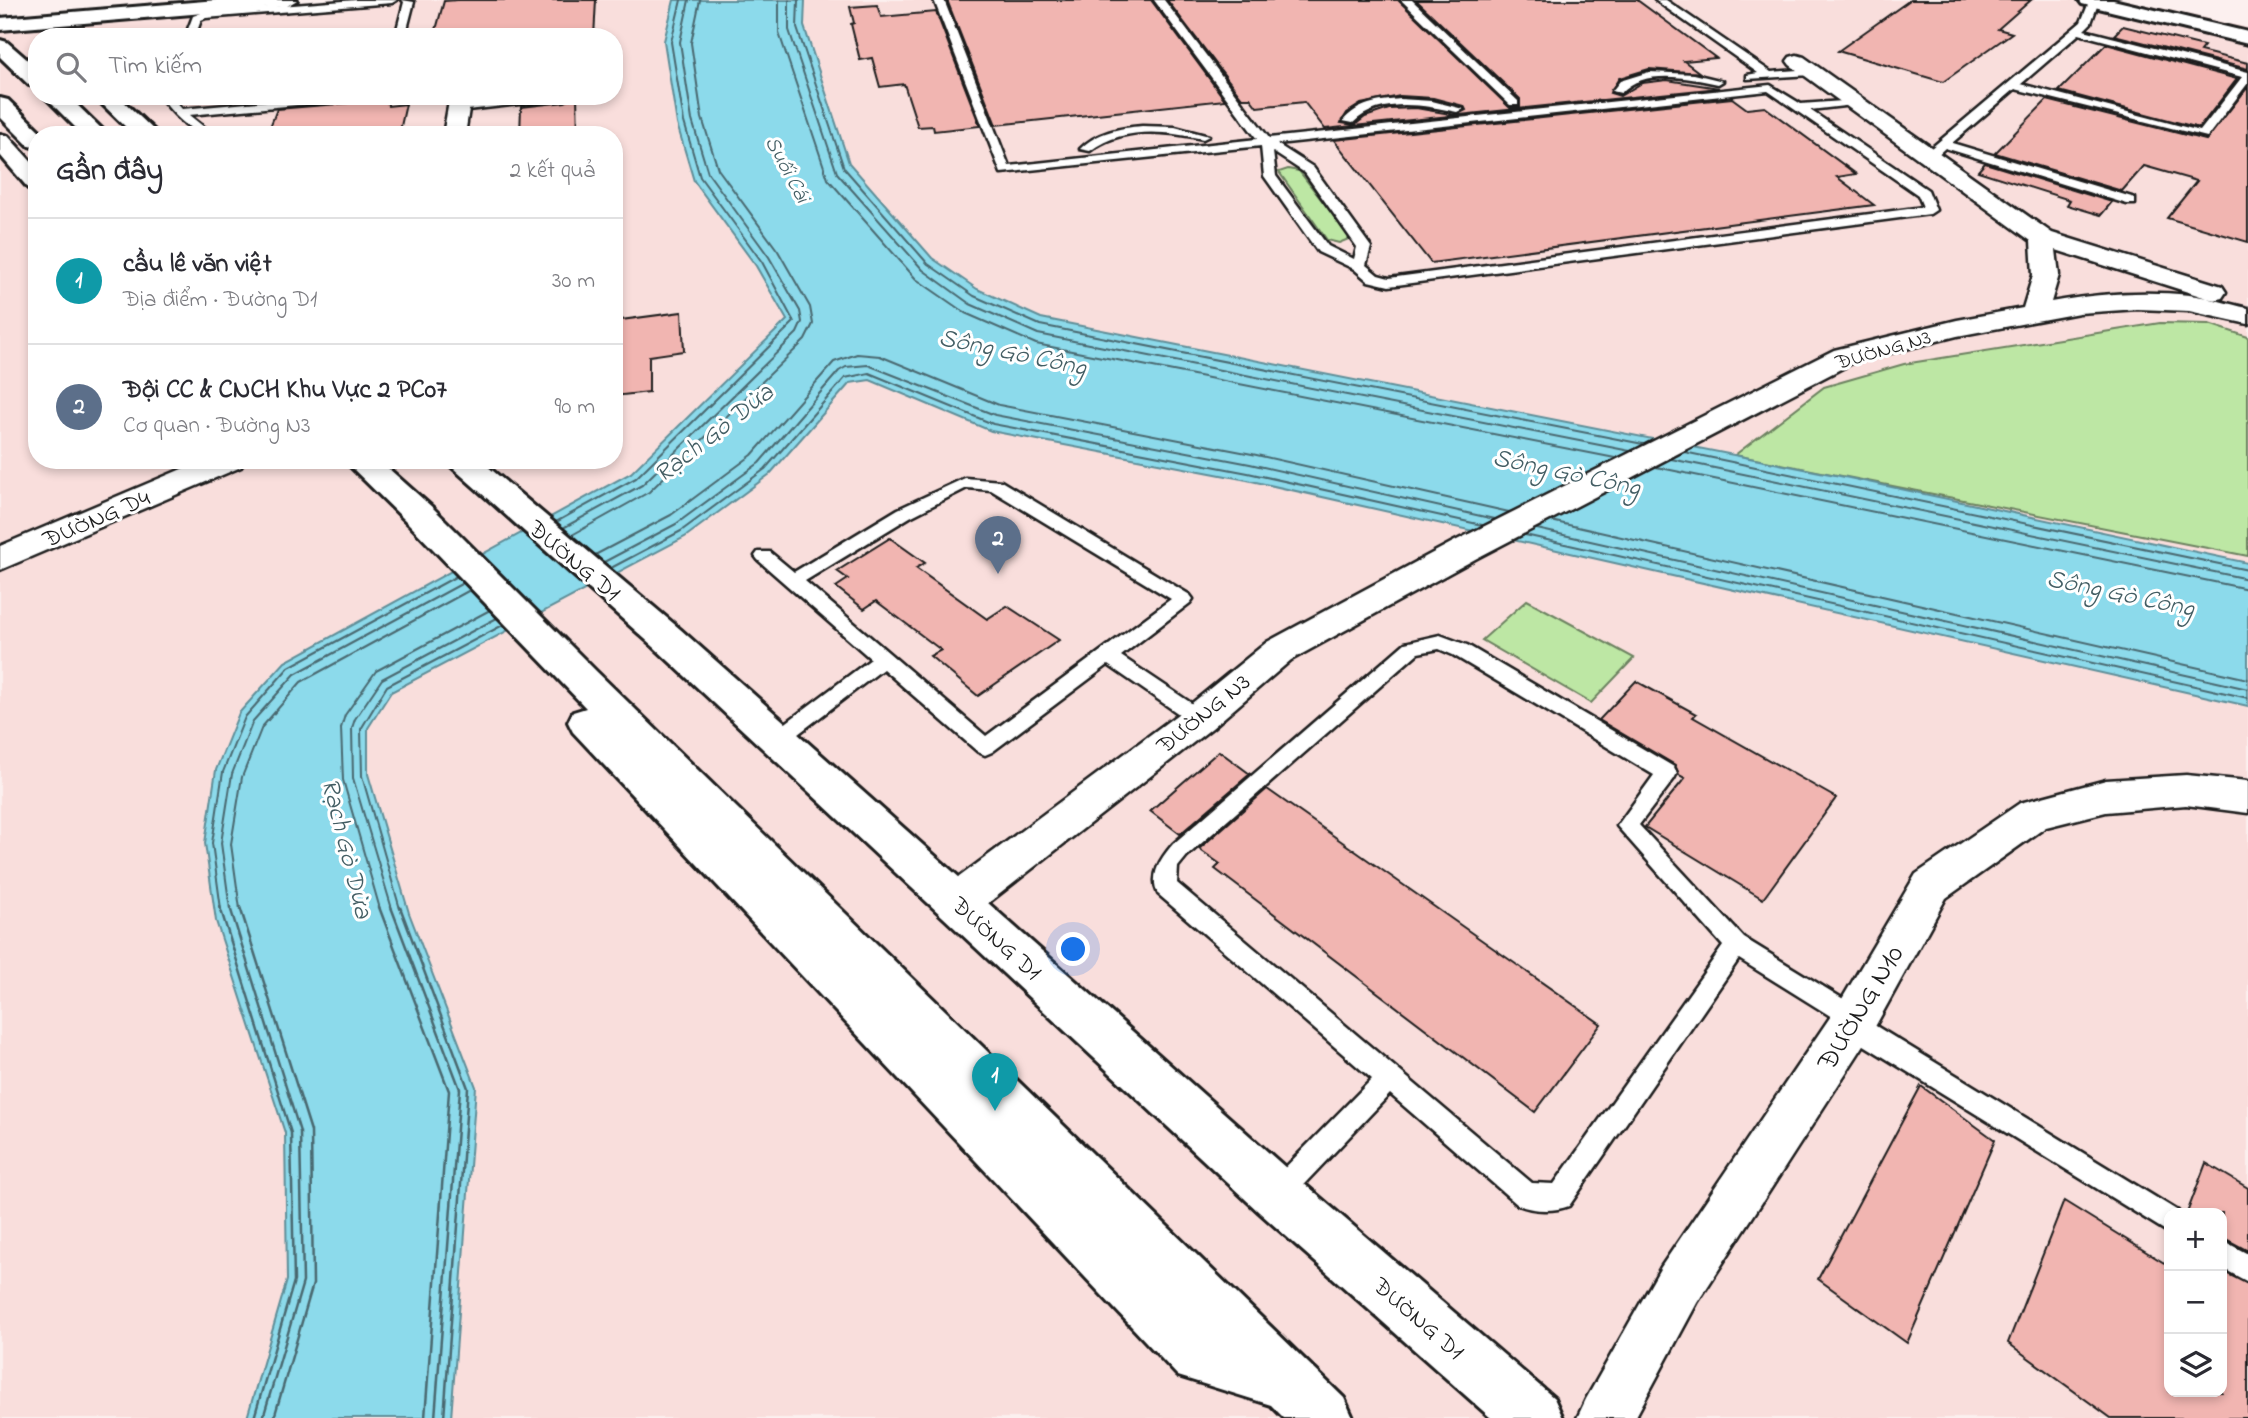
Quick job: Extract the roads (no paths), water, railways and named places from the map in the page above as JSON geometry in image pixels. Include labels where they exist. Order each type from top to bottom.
[{"type":"main road","points":[[0,13],[156,0]]},
{"type":"main road","points":[[0,24],[287,0]]},
{"type":"main road","points":[[2091,1],[2248,38]]},
{"type":"main road","points":[[7,44],[28,69]]},
{"type":"main road","points":[[0,105],[28,132]]},
{"type":"main road","points":[[65,105],[87,126]]},
{"type":"main road","points":[[115,105],[138,126]]},
{"type":"main road","points":[[0,141],[28,173]]},
{"type":"main road","points":[[370,469],[387,485],[382,510],[410,522],[571,687],[1198,1356],[1306,1400]]},
{"type":"main road","name":"ĐƯỜNG D1","points":[[470,469],[667,638],[1277,1194],[1534,1418]]},
{"type":"street","points":[[1804,66],[1853,102],[1936,151],[2043,238],[2248,305]]},
{"type":"street","points":[[456,126],[459,105]]},
{"type":"street","points":[[2035,312],[2046,275],[2043,238]]},
{"type":"street","name":"ĐƯỜNG N3","points":[[958,902],[1199,718],[1279,650],[1465,550],[1844,356],[2035,312],[2079,305],[2138,301],[2189,303],[2248,316]]},
{"type":"street","name":"ĐƯỜNG D4","points":[[0,559],[209,469]]},
{"type":"street","name":"ĐƯỜNG N10","points":[[1605,1418],[1679,1285],[1853,1021],[1931,886],[2034,814],[2106,796],[2186,790],[2248,797]]},
{"type":"lane","points":[[193,28],[197,18],[204,15],[392,0]]},
{"type":"lane","points":[[402,28],[409,2],[407,0]]},
{"type":"lane","points":[[939,0],[1003,164]]},
{"type":"lane","points":[[1159,0],[1256,131],[1266,142],[1309,170],[1364,247]]},
{"type":"lane","points":[[1406,0],[1514,103]]},
{"type":"lane","points":[[1266,142],[1270,176],[1323,249],[1359,266],[1373,278],[1389,282],[1930,209],[1924,193],[1797,108],[1769,82],[1660,0]]},
{"type":"lane","points":[[1936,151],[2086,23],[2091,1]]},
{"type":"lane","points":[[2014,85],[2203,135],[2248,75],[2077,31]]},
{"type":"lane","points":[[1003,164],[1266,142],[1769,82],[1804,66]]},
{"type":"lane","points":[[1003,164],[1086,149],[1102,138],[1140,130],[1172,130],[1203,136],[1718,80],[1769,82]]},
{"type":"lane","points":[[1797,108],[1853,102]]},
{"type":"lane","points":[[172,105],[196,126]]},
{"type":"lane","points":[[179,113],[265,105]]},
{"type":"lane","points":[[1936,151],[2131,201]]},
{"type":"lane","points":[[1359,266],[1364,247]]},
{"type":"lane","points":[[1323,249],[1364,247]]},
{"type":"lane","points":[[764,556],[792,581],[882,660],[985,747],[1184,598],[995,485],[965,483],[904,513],[792,581]]},
{"type":"lane","points":[[1736,945],[1560,1197],[1527,1196],[1166,887],[1168,864],[1180,850],[1412,648],[1440,642],[1460,650],[1667,773],[1627,825],[1736,945],[2164,1217]]},
{"type":"lane","points":[[1108,656],[1199,718]]},
{"type":"lane","points":[[778,739],[882,660]]},
{"type":"lane","points":[[1277,1194],[1389,1078]]},
{"type":"lane","points":[[2227,1256],[2248,1269]]},
{"type":"water","points":[[674,0],[805,0],[804,26],[849,163],[932,258],[977,289],[1041,318],[1835,475],[2248,563],[2248,706],[1247,480],[991,431],[870,380],[850,383],[770,474],[685,537],[391,692],[368,728],[368,774],[409,913],[476,1087],[451,1418],[247,1418],[287,1280],[285,1133],[216,921],[205,843],[216,770],[239,713],[285,662],[631,473],[787,320],[756,266],[694,181],[677,124],[664,41]]},
{"type":"place","name":"Đội CC & CNCH Khu Vực 2 PC07","points":[[998,574]]},
{"type":"place","name":"cầu lê văn việt","points":[[995,1111]]},
{"type":"water label","name":"Suối Cái","points":[[788,169]]},
{"type":"water label","name":"Sông Gò Công","points":[[1013,351]]},
{"type":"water label","name":"Rạch Gò Dừa","points":[[713,432]]},
{"type":"water label","name":"Sông Gò Công","points":[[1567,471]]},
{"type":"water label","name":"Sông Gò Công","points":[[2121,592]]},
{"type":"water label","name":"Rạch Gò Dừa","points":[[348,848]]}]
